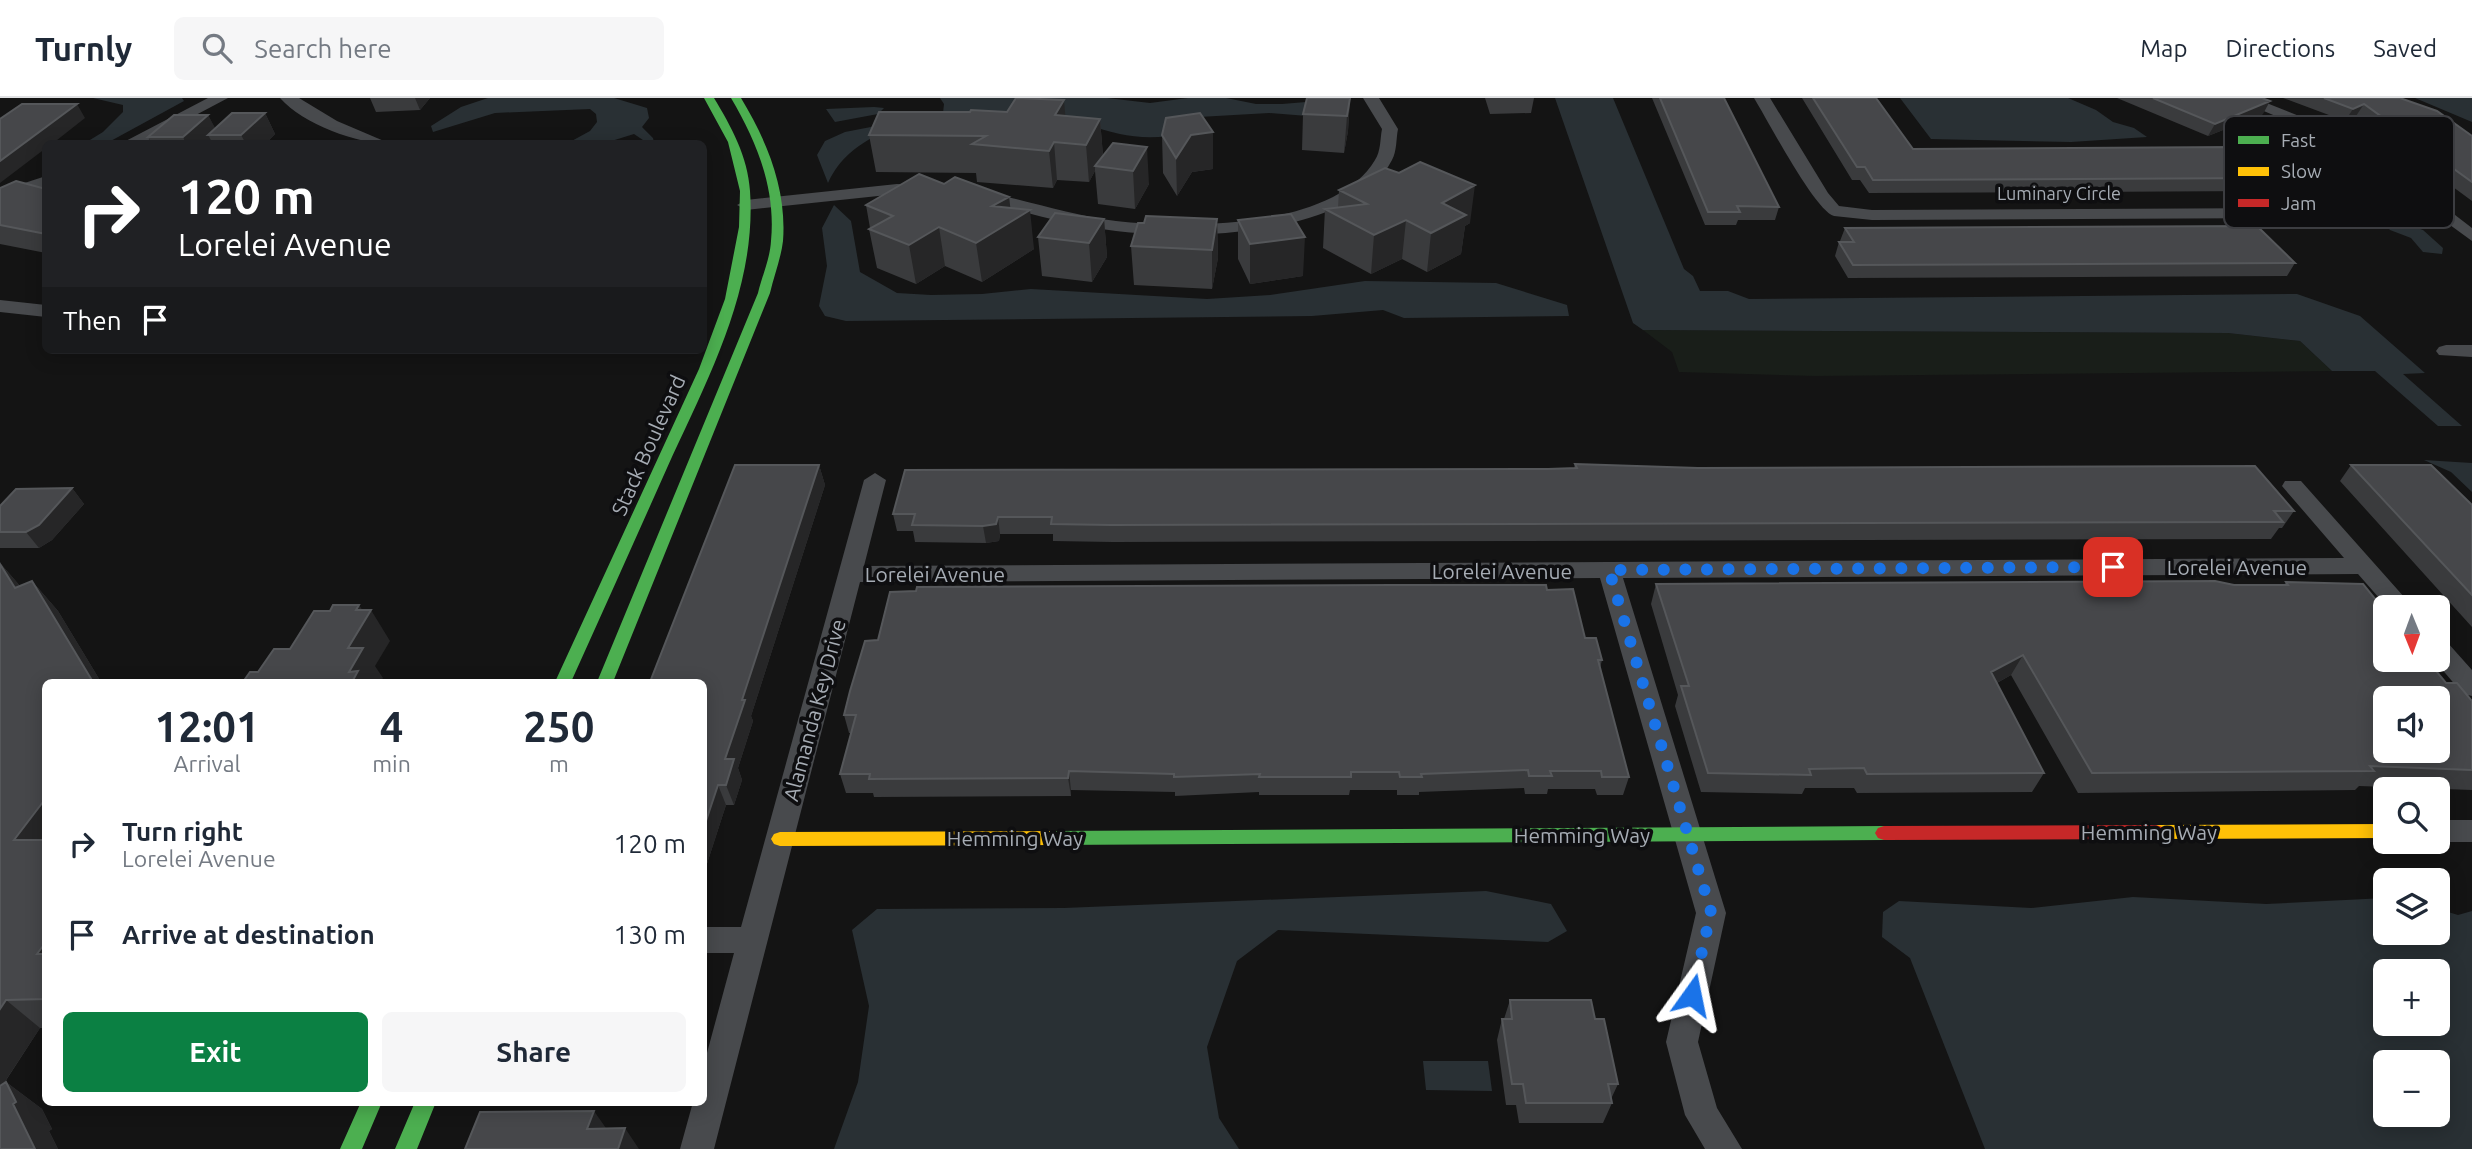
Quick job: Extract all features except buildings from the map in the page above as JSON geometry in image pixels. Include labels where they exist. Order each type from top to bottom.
[{"type":"street","points":[[136,140],[220,98]]},
{"type":"street","points":[[288,98],[331,124],[373,140]]},
{"type":"street","name":"Stack Boulevard","points":[[564,679],[709,360],[737,278],[746,205],[738,158],[721,116],[709,98]]},
{"type":"street","points":[[606,679],[764,293],[777,240],[774,201],[765,149],[752,121],[736,98]]},
{"type":"street","points":[[746,205],[897,189],[950,191],[1015,202],[1115,226],[1193,230],[1274,222],[1326,206],[1366,183],[1384,159],[1390,129],[1371,98]]},
{"type":"street","name":"Luminary Circle","points":[[1762,98],[1834,211],[1872,215],[2224,213]]},
{"type":"street","points":[[2241,98],[2286,116]]},
{"type":"street","points":[[0,197],[42,182]]},
{"type":"street","points":[[2454,222],[2472,236]]},
{"type":"street","points":[[0,306],[42,311]]},
{"type":"street","points":[[2446,351],[2472,351]]},
{"type":"street","name":"Alamanda Key Drive","points":[[707,1093],[711,1070],[753,940],[875,480]]},
{"type":"street","points":[[2294,486],[2390,595]]},
{"type":"street","name":"Lorelei Avenue","points":[[850,574],[2365,566]]},
{"type":"street","points":[[1609,570],[1711,912],[1682,1042],[1702,1115],[1725,1149]]},
{"type":"street","points":[[2450,662],[2472,687]]},
{"type":"street","name":"Hemming Way","points":[[780,839],[2373,831]]},
{"type":"street","points":[[2450,831],[2472,831]]},
{"type":"street","points":[[707,940],[753,940]]},
{"type":"street","points":[[351,1149],[370,1106]]},
{"type":"street","points":[[406,1149],[424,1106]]},
{"type":"street","name":"Alamanda Key Drive","points":[[697,1149],[705,1106]]},
{"type":"shaded area","points":[[93,98],[182,98],[184,101],[112,140],[90,140],[103,132],[123,112],[123,105]]},
{"type":"shaded area","points":[[488,98],[614,98],[647,108],[649,118],[642,127],[653,140],[643,140],[634,134],[615,140],[574,140],[590,131],[597,122],[596,114],[590,109],[495,113],[433,132],[431,126],[461,107]]},
{"type":"shaded area","points":[[940,98],[1107,98],[1150,103],[1188,98],[1226,98],[1256,104],[1318,101],[1320,117],[1269,113],[1199,117],[1186,134],[1159,137],[1123,135],[1085,123],[880,133],[850,154],[838,166],[828,183],[817,155],[825,141],[845,132],[943,113],[944,104]]},
{"type":"shaded area","points":[[1555,98],[1613,98],[1684,269],[1693,276],[1700,291],[1728,291],[1749,299],[2297,294],[2360,316],[2425,373],[2403,374],[2462,426],[2438,426],[2375,371],[2332,371],[2300,341],[2228,333],[1643,330],[1633,323]]},
{"type":"shaded area","points":[[1900,98],[2068,98],[2096,110],[2113,122],[2134,128],[2147,137],[2071,142],[1931,139]]},
{"type":"shaded area","points":[[2415,98],[2472,98],[2472,122]]},
{"type":"shaded area","points":[[884,108],[878,114],[835,122],[826,109]]},
{"type":"shaded area","points":[[834,205],[851,221],[860,272],[897,293],[982,294],[1031,289],[1207,299],[1270,295],[1365,281],[1496,283],[1567,305],[1569,316],[1404,318],[1383,310],[1312,316],[846,321],[825,316],[819,306],[827,266],[822,228]]},
{"type":"shaded area","points":[[2388,228],[2423,230],[2443,248],[2442,254],[2423,252],[2411,238]]},
{"type":"shaded area","points":[[1643,330],[2228,333],[2300,341],[2332,371],[1815,376],[1679,372],[1672,352]]},
{"type":"shaded area","points":[[2424,460],[2472,463],[2472,492],[2451,472]]},
{"type":"shaded area","points":[[1486,891],[1551,904],[1567,931],[1548,942],[1278,930],[1237,961],[1207,1047],[1219,1118],[1239,1149],[834,1149],[858,1082],[869,1006],[852,930],[877,909],[1064,908]]},
{"type":"shaded area","points":[[2133,897],[2266,904],[2373,899],[2373,945],[2450,945],[2450,913],[2458,915],[2472,911],[2472,1149],[1985,1149],[1910,958],[1882,937],[1883,912],[1899,901],[2031,908]]},
{"type":"shaded area","points":[[1423,1061],[1488,1061],[1492,1091],[1426,1090]]},
{"type":"traffic: fast","points":[[564,679],[705,369],[731,299],[740,263],[745,227],[745,191],[741,166],[733,142],[709,98]]},
{"type":"traffic: fast","points":[[606,679],[764,293],[775,254],[778,222],[773,184],[762,148],[736,98]]},
{"type":"traffic: fast","points":[[1052,838],[1884,833]]},
{"type":"traffic: fast","points":[[351,1149],[370,1106]]},
{"type":"traffic: fast","points":[[406,1149],[424,1106]]},
{"type":"traffic: slow","points":[[2156,832],[2373,831]]},
{"type":"traffic: slow","points":[[780,839],[1052,838]]},
{"type":"traffic: jam","points":[[1884,833],[2156,832]]},
{"type":"route","points":[[1692,995],[1711,912],[1609,570],[2113,567]]}]
